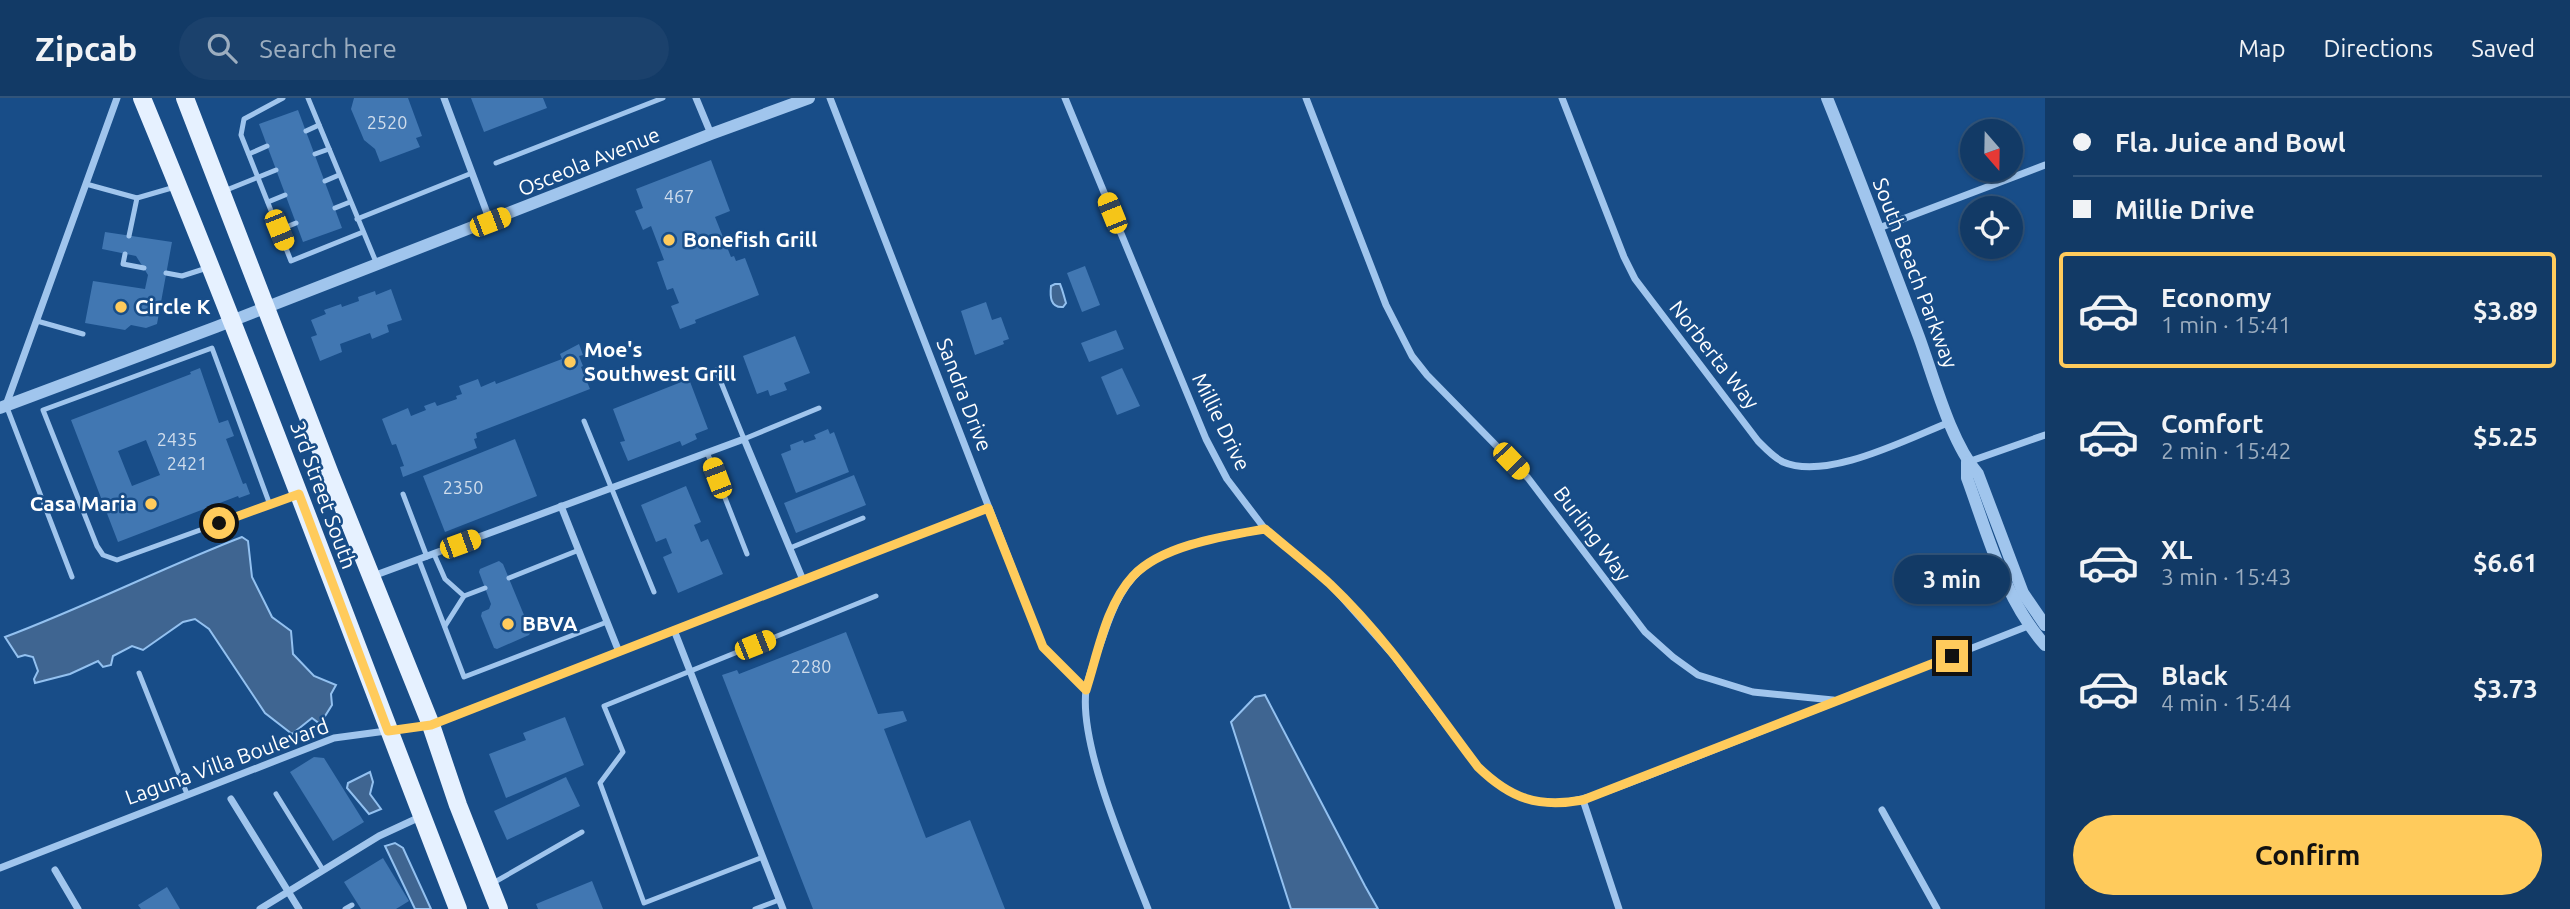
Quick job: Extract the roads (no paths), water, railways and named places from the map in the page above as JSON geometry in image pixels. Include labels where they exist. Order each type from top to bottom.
[{"type":"main road","name":"3rd Street South","points":[[142,98],[232,321],[458,909]]},
{"type":"main road","name":"3rd Street South","points":[[185,98],[431,725],[458,805],[499,909]]},
{"type":"street","points":[[3,407],[37,321],[117,98]]},
{"type":"street","points":[[444,98],[490,222]]},
{"type":"street","points":[[696,98],[711,134]]},
{"type":"street","name":"Osceola Avenue","points":[[3,407],[809,98]]},
{"type":"street","name":"Sandra Drive","points":[[830,98],[1043,647],[1086,690]]},
{"type":"street","name":"Millie Drive","points":[[1065,98],[1206,439],[1227,478],[1265,529],[1331,585],[1393,655],[1478,767],[1494,783],[1518,796],[1543,803],[1583,800],[2028,626]]},
{"type":"street","name":"Burling Way","points":[[1306,98],[1386,305],[1412,356],[1427,375],[1528,478],[1645,632],[1698,675],[1754,692],[1838,700]]},
{"type":"street","name":"Norberta Way","points":[[1562,98],[1635,279],[1769,452],[1781,461],[1797,466],[1829,467],[1950,422]]},
{"type":"street","name":"South Beach Parkway","points":[[1827,98],[1879,228],[1950,422],[1968,462],[1978,474],[2023,593],[2045,625]]},
{"type":"street","points":[[1879,228],[2045,165]]},
{"type":"street","points":[[1968,462],[2045,435]]},
{"type":"street","points":[[372,576],[744,439],[803,580]]},
{"type":"street","name":"South Beach Parkway","points":[[1968,462],[1967,478],[2012,599],[2028,626],[2045,645]]},
{"type":"street","points":[[561,506],[619,652]]},
{"type":"street","name":"Laguna Villa Boulevard","points":[[0,868],[334,738],[431,725],[988,508]]},
{"type":"street","points":[[1148,909],[1115,824],[1094,755],[1088,727],[1086,690],[1111,614],[1134,575],[1151,562],[1194,545],[1265,529]]},
{"type":"street","points":[[674,630],[783,909]]},
{"type":"street","points":[[231,799],[299,909]]},
{"type":"street","points":[[1583,800],[1619,909]]},
{"type":"street","points":[[1882,810],[1937,909]]},
{"type":"street","points":[[260,909],[379,836],[422,816]]},
{"type":"street","points":[[55,870],[78,909]]},
{"type":"lane","points":[[283,98],[244,119],[241,135],[292,261],[363,232]]},
{"type":"lane","points":[[308,98],[378,265]]},
{"type":"lane","points":[[496,163],[663,98]]},
{"type":"lane","points":[[306,131],[319,125]]},
{"type":"lane","points":[[249,154],[267,146]]},
{"type":"lane","points":[[315,155],[329,149]]},
{"type":"lane","points":[[221,192],[276,170]]},
{"type":"lane","points":[[357,219],[472,173]]},
{"type":"lane","points":[[325,181],[339,175]]},
{"type":"lane","points":[[86,184],[137,198],[178,186]]},
{"type":"lane","points":[[268,202],[285,195]]},
{"type":"lane","points":[[129,236],[137,198]]},
{"type":"lane","points":[[335,208],[350,202]]},
{"type":"lane","points":[[279,230],[296,223]]},
{"type":"lane","points":[[125,254],[123,264],[144,268]]},
{"type":"lane","points":[[166,273],[182,276],[210,266]]},
{"type":"lane","points":[[37,321],[83,334]]},
{"type":"lane","points":[[177,342],[183,359]]},
{"type":"lane","points":[[43,410],[212,348],[270,505]]},
{"type":"lane","points":[[716,370],[744,439],[819,408]]},
{"type":"lane","points":[[36,394],[97,546],[103,555],[117,561],[299,494]]},
{"type":"lane","points":[[3,407],[72,577]]},
{"type":"lane","points":[[584,421],[654,592]]},
{"type":"lane","points":[[707,453],[747,554]]},
{"type":"lane","points":[[403,494],[427,557],[445,626],[464,677],[607,622]]},
{"type":"lane","points":[[789,548],[863,518]]},
{"type":"lane","points":[[509,578],[579,550]]},
{"type":"lane","points":[[427,557],[464,596]]},
{"type":"lane","points":[[445,626],[464,596],[485,588]]},
{"type":"lane","points":[[763,857],[645,906],[600,783],[622,752],[604,706],[876,596]]},
{"type":"lane","points":[[139,673],[187,794]]},
{"type":"lane","points":[[276,794],[323,870]]},
{"type":"lane","points":[[490,885],[582,832]]},
{"type":"lane","points":[[755,909],[779,900]]},
{"type":"lane","points":[[345,909],[352,905]]},
{"type":"water","points":[[1060,284],[1062,289],[1066,303],[1063,307],[1056,306],[1052,301],[1051,286]]},
{"type":"water","points":[[242,537],[248,541],[252,577],[272,617],[291,631],[293,654],[314,676],[336,685],[331,694],[332,705],[320,724],[312,718],[292,734],[265,713],[209,629],[195,619],[183,622],[143,650],[132,646],[113,656],[111,665],[103,667],[98,661],[70,674],[35,683],[38,671],[33,657],[18,657],[5,637],[182,561]]},
{"type":"water","points":[[1265,695],[1378,909],[1291,909],[1231,722],[1255,697]]},
{"type":"water","points":[[370,772],[373,782],[370,794],[381,809],[369,814],[347,788],[348,783]]},
{"type":"water","points":[[395,843],[403,848],[431,909],[415,909],[385,846]]},
{"type":"place","name":"Bonefish Grill","points":[[669,240]]},
{"type":"place","name":"Circle K","points":[[121,307]]},
{"type":"place","name":"Moe's Southwest Grill","points":[[570,362]]},
{"type":"place","name":"Casa Maria","points":[[151,504]]},
{"type":"place","name":"BBVA","points":[[508,624]]}]
